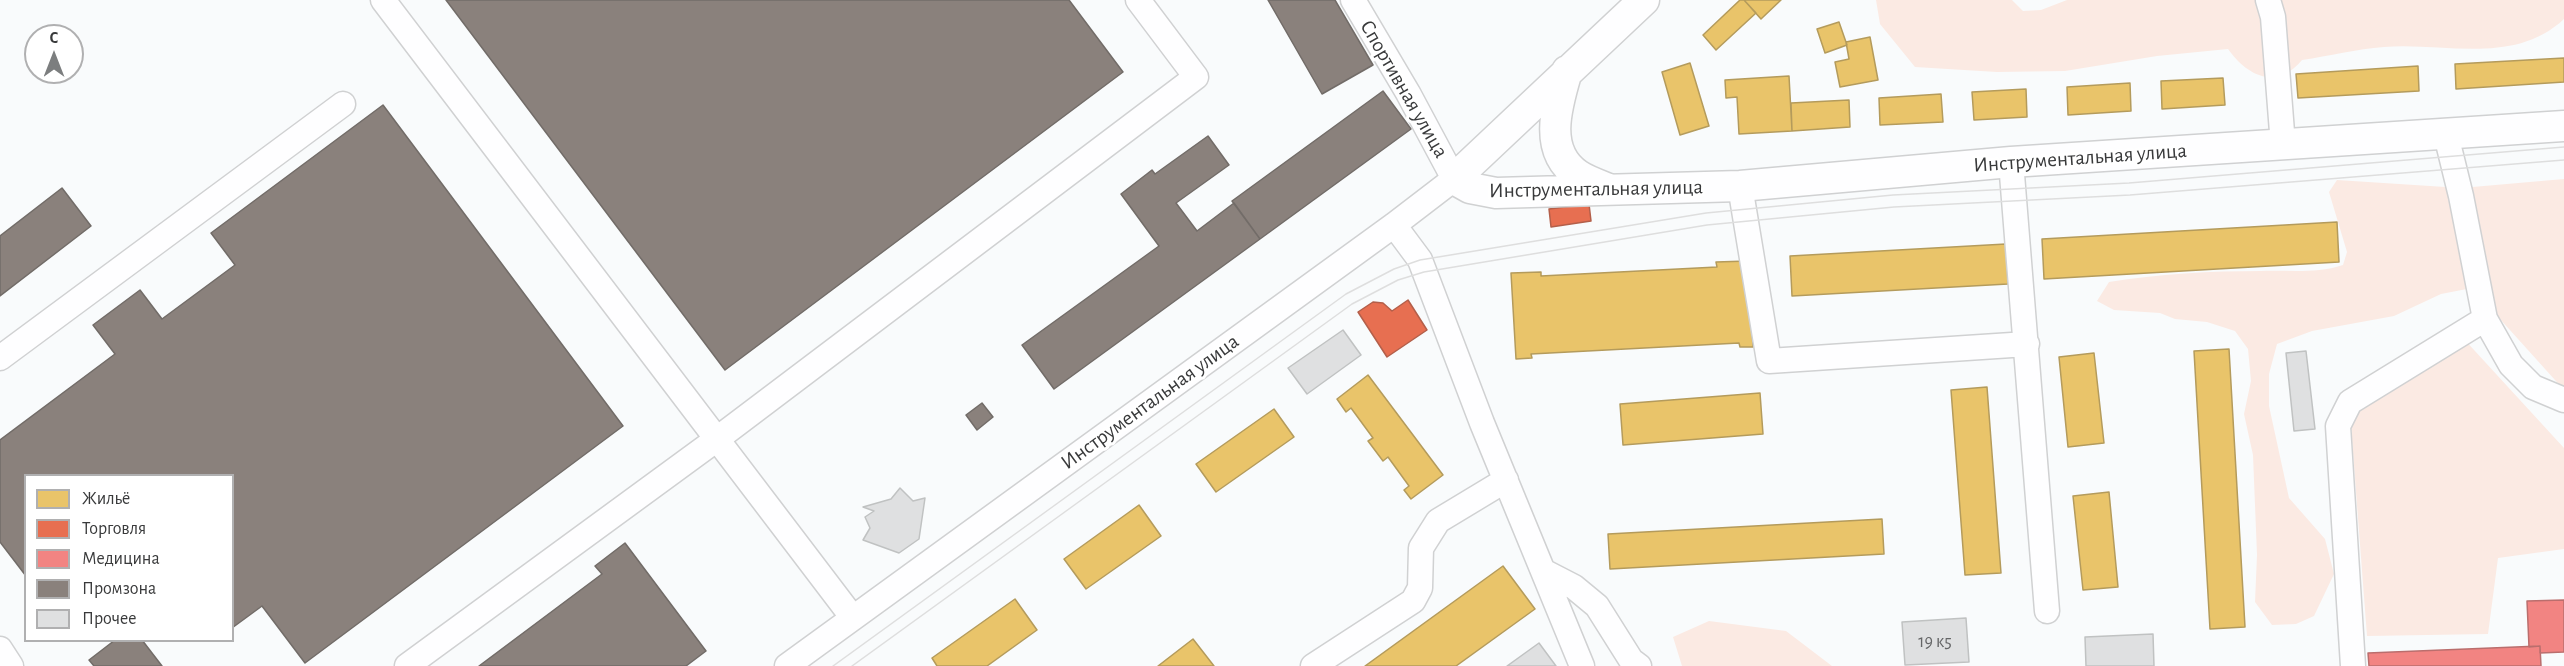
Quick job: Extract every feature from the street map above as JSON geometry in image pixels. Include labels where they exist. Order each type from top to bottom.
[{"type":"main road","points":[[1454,178],[1644,0]]},
{"type":"main road","points":[[1568,71],[1556,109],[1557,150],[1577,175],[1611,190]]},
{"type":"main road","name":"Инструментальная улица","points":[[1454,178],[1470,188],[1496,193],[1740,186],[2011,162],[2564,126]]},
{"type":"street","points":[[382,0],[853,618]]},
{"type":"street","points":[[407,666],[717,439],[1196,77],[1138,0]]},
{"type":"street","name":"Спортивная улица","points":[[1353,0],[1454,178]]},
{"type":"street","points":[[2268,0],[2273,17],[2283,145]]},
{"type":"street","points":[[0,358],[343,104]]},
{"type":"street","points":[[2446,135],[2461,196],[2485,319],[2511,365],[2533,387],[2564,400]]},
{"type":"street","points":[[2011,162],[2047,611]]},
{"type":"street","name":"Инструментальная улица","points":[[787,666],[1394,225],[1454,178]]},
{"type":"street","points":[[1740,186],[1769,361],[2027,344]]},
{"type":"street","points":[[1394,225],[1420,260],[1582,666]]},
{"type":"street","points":[[2353,666],[2338,426],[2350,402],[2485,319]]},
{"type":"street","points":[[1313,666],[1413,601],[1420,588],[1421,548],[1438,521],[1506,480]]},
{"type":"street","points":[[1543,571],[1574,588],[1597,606],[1631,660],[1639,666]]},
{"type":"street","points":[[0,649],[11,666]]},
{"type":"shaded area","points":[[1876,0],[2012,0],[2023,11],[2041,10],[2067,0],[2564,0],[2564,19],[2544,33],[2523,42],[2501,47],[2478,49],[2407,46],[2374,48],[2302,60],[2283,75],[2273,77],[2254,73],[2244,67],[2228,49],[2157,56],[2065,71],[1997,72],[1915,67],[1880,24]]},
{"type":"shaded area","points":[[2564,179],[2564,390],[2472,288],[2441,294],[2394,316],[2312,331],[2277,344],[2269,374],[2269,406],[2289,498],[2325,539],[2334,574],[2314,616],[2296,624],[2272,625],[2255,602],[2257,555],[2253,455],[2244,414],[2251,381],[2248,349],[2235,331],[2207,322],[2175,319],[2160,313],[2114,310],[2097,301],[2109,282],[2204,272],[2312,271],[2343,265],[2347,252],[2329,192],[2337,180],[2461,188]]},
{"type":"shaded area","points":[[2452,326],[2564,448],[2564,549],[2498,558],[2488,634],[2367,636],[2349,400]]},
{"type":"shaded area","points":[[1709,621],[1786,631],[1832,666],[1682,666],[1673,637]]},
{"type":"building: Жильё","points":[[1740,0],[1744,0],[1756,13],[1716,50],[1703,35]]},
{"type":"building: Жильё","points":[[1744,0],[1781,0],[1761,19]]},
{"type":"building: Жильё","points":[[1839,22],[1847,45],[1825,53],[1817,29]]},
{"type":"building: Жильё","points":[[1870,37],[1878,80],[1840,87],[1835,62],[1849,59],[1846,42]]},
{"type":"building: Жильё","points":[[2564,58],[2564,82],[2456,89],[2455,64]]},
{"type":"building: Жильё","points":[[1690,63],[1709,126],[1680,135],[1662,72]]},
{"type":"building: Жильё","points":[[2418,66],[2419,91],[2298,98],[2296,74]]},
{"type":"building: Жильё","points":[[1789,76],[1792,131],[1739,134],[1737,97],[1726,98],[1725,80]]},
{"type":"building: Жильё","points":[[2223,78],[2225,105],[2162,109],[2161,81]]},
{"type":"building: Жильё","points":[[2130,83],[2131,111],[2068,115],[2067,87]]},
{"type":"building: Жильё","points":[[2026,89],[2027,117],[1974,120],[1972,92]]},
{"type":"building: Жильё","points":[[1941,94],[1943,122],[1880,125],[1879,98]]},
{"type":"building: Жильё","points":[[1849,100],[1850,127],[1792,131],[1791,103]]},
{"type":"building: Жильё","points":[[2337,222],[2339,262],[2044,279],[2042,239]]},
{"type":"building: Жильё","points":[[2006,244],[2008,284],[1792,296],[1790,256]]},
{"type":"building: Жильё","points":[[1748,261],[1753,347],[1740,347],[1739,343],[1531,354],[1532,358],[1516,359],[1511,273],[1541,272],[1541,276],[1717,267],[1716,262]]},
{"type":"building: Жильё","points":[[2229,349],[2245,627],[2210,629],[2194,351]]},
{"type":"building: Жильё","points":[[2094,353],[2104,443],[2068,447],[2059,357]]},
{"type":"building: Жильё","points":[[1368,375],[1443,475],[1411,499],[1404,490],[1409,486],[1388,457],[1383,461],[1368,441],[1373,438],[1351,408],[1346,412],[1337,399]]},
{"type":"building: Жильё","points":[[1987,387],[2001,573],[1965,575],[1951,390]]},
{"type":"building: Жильё","points":[[1760,393],[1763,434],[1623,445],[1620,404]]},
{"type":"building: Жильё","points":[[1274,409],[1294,437],[1216,492],[1196,464]]},
{"type":"building: Жильё","points":[[2109,492],[2118,587],[2083,590],[2073,496]]},
{"type":"building: Жильё","points":[[1139,505],[1161,536],[1086,589],[1064,559]]},
{"type":"building: Жильё","points":[[1882,519],[1884,554],[1610,569],[1608,534]]},
{"type":"building: Жильё","points":[[1503,566],[1535,609],[1456,666],[1365,666]]},
{"type":"building: Жильё","points":[[1015,599],[1037,630],[987,666],[937,666],[932,658]]},
{"type":"building: Жильё","points":[[1193,639],[1214,666],[1158,666]]},
{"type":"building: Торговля","points":[[1589,204],[1591,221],[1551,227],[1549,209]]},
{"type":"building: Торговля","points":[[1408,300],[1427,330],[1387,357],[1358,312],[1373,302],[1383,303],[1392,311]]},
{"type":"building: Медицина","points":[[2564,600],[2564,652],[2540,653],[2540,646],[2529,647],[2527,601]]},
{"type":"building: Медицина","points":[[2540,646],[2541,666],[2369,666],[2368,653]]},
{"type":"building: Промзона","points":[[446,0],[1069,0],[1123,72],[725,370]]},
{"type":"building: Промзона","points":[[1268,0],[1335,0],[1373,65],[1322,94]]},
{"type":"building: Промзона","points":[[1383,91],[1411,129],[1260,239],[1232,201]]},
{"type":"building: Промзона","points":[[383,105],[623,426],[305,663],[262,606],[234,627],[234,474],[24,474],[24,573],[0,542],[0,440],[115,354],[93,325],[140,290],[162,319],[235,265],[211,233]]},
{"type":"building: Промзона","points":[[1208,136],[1229,165],[1176,203],[1197,231],[1234,203],[1260,239],[1054,389],[1022,345],[1159,246],[1121,194],[1152,170],[1155,174]]},
{"type":"building: Промзона","points":[[62,188],[91,226],[0,296],[0,236]]},
{"type":"building: Промзона","points":[[982,403],[993,417],[977,430],[966,415]]},
{"type":"building: Промзона","points":[[625,543],[706,651],[686,666],[479,666],[602,574],[595,566]]},
{"type":"building: Промзона","points":[[112,642],[144,642],[162,666],[94,666],[89,660]]},
{"type":"building: Прочее","points":[[1343,330],[1361,355],[1307,394],[1288,368]]},
{"type":"building: Прочее","points":[[2306,351],[2315,429],[2294,431],[2286,353]]},
{"type":"building: Прочее","points":[[900,488],[913,501],[925,498],[919,539],[899,553],[863,540],[870,528],[865,517],[874,511],[863,507],[891,499]]},
{"type":"building: Прочее","points":[[1966,618],[1969,662],[1905,665],[1902,622]]},
{"type":"building: Прочее","points":[[2153,634],[2154,666],[2086,666],[2085,637]]},
{"type":"building: Прочее","points":[[1539,643],[1556,666],[1507,666]]},
{"type":"tram line","points":[[833,666],[1346,294],[1394,269],[1420,260],[1706,213],[1893,195],[2129,183],[2564,147]]},
{"type":"tram line","points":[[852,666],[1352,304],[1398,280],[1424,272],[1707,225],[1894,207],[2130,195],[2564,160]]}]
